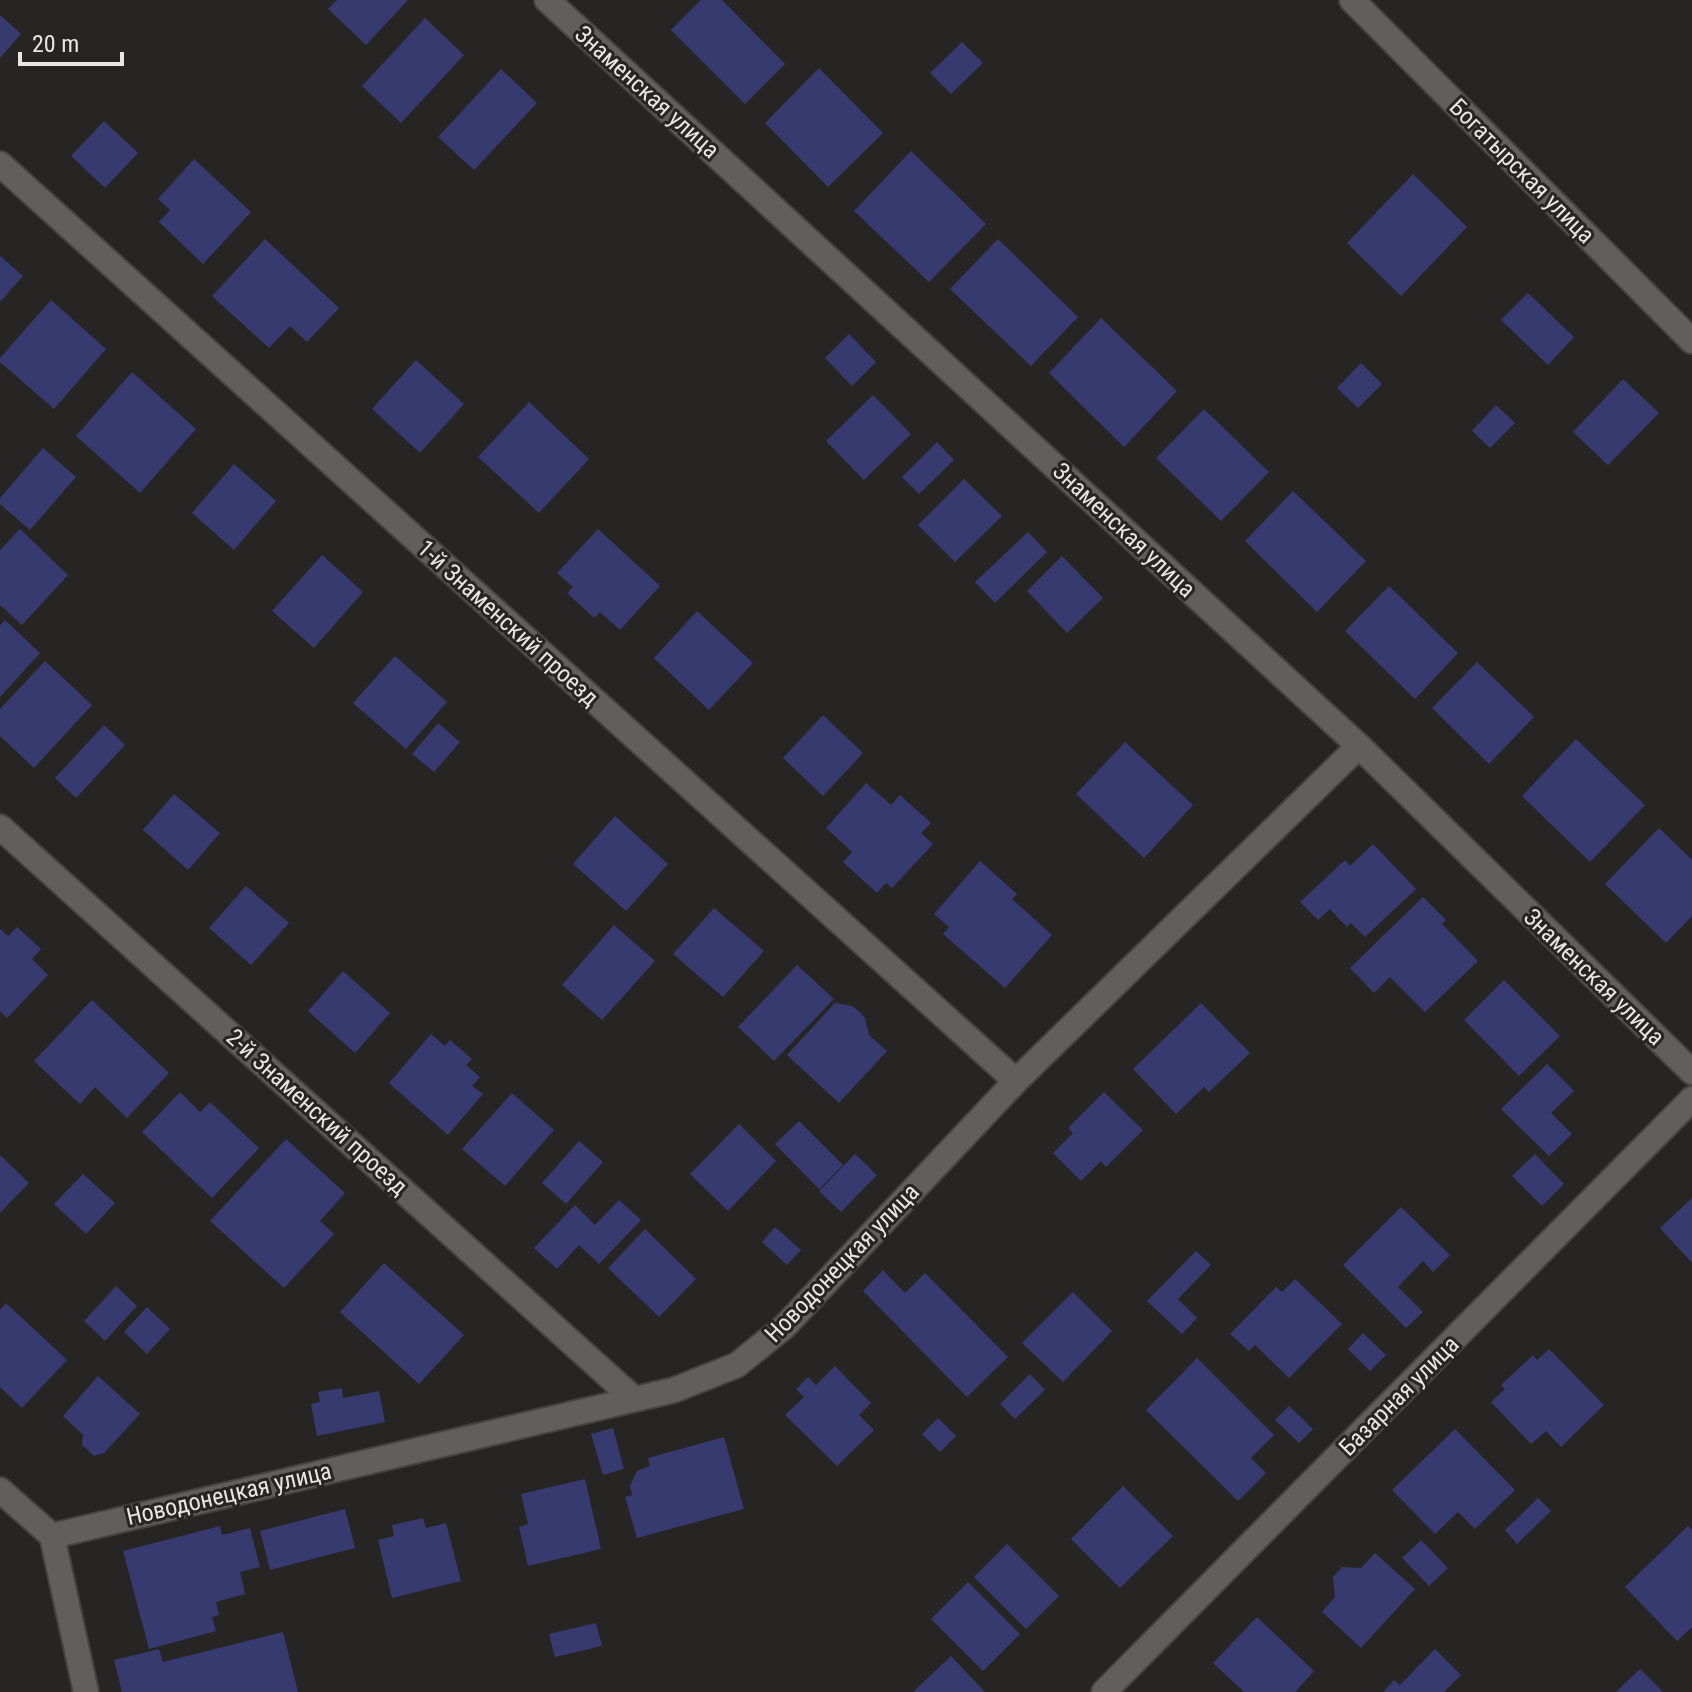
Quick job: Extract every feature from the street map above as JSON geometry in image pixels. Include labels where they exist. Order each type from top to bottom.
[{"type":"street","name":"Знаменская улица","points":[[547,0],[1359,746],[1692,1072]]},
{"type":"street","name":"Богатырская улица","points":[[1352,0],[1692,341]]},
{"type":"street","name":"1-й Знаменский проезд","points":[[0,164],[1016,1081]]},
{"type":"street","name":"Новодонецкая улица","points":[[52,1536],[674,1390],[737,1365],[785,1326],[1016,1081],[1359,746]]},
{"type":"street","name":"2-й Знаменский проезд","points":[[0,827],[633,1398]]},
{"type":"street","name":"Базарная улица","points":[[1104,1692],[1692,1099]]},
{"type":"street","points":[[0,1490],[52,1536],[86,1692]]},
{"type":"building","points":[[337,0],[408,0],[366,45],[328,9]]},
{"type":"building","points":[[701,0],[722,0],[785,64],[745,104],[671,30]]},
{"type":"building","points":[[0,15],[21,34],[0,58]]},
{"type":"building","points":[[425,18],[464,55],[401,123],[362,86]]},
{"type":"building","points":[[962,42],[983,63],[951,94],[930,73]]},
{"type":"building","points":[[819,68],[883,133],[828,187],[765,123]]},
{"type":"building","points":[[501,69],[537,103],[474,170],[438,137]]},
{"type":"building","points":[[104,121],[138,153],[105,188],[71,156]]},
{"type":"building","points":[[911,151],[986,224],[929,282],[854,211]]},
{"type":"building","points":[[194,159],[251,212],[203,264],[159,222],[170,210],[158,199]]},
{"type":"building","points":[[1413,174],[1467,227],[1401,296],[1347,243]]},
{"type":"building","points":[[265,239],[339,308],[307,342],[290,326],[269,348],[212,296]]},
{"type":"building","points":[[998,239],[1078,317],[1031,366],[950,289]]},
{"type":"building","points":[[0,256],[23,276],[0,302]]},
{"type":"building","points":[[1528,293],[1574,337],[1548,365],[1501,320]]},
{"type":"building","points":[[51,300],[106,349],[54,409],[0,362],[0,358]]},
{"type":"building","points":[[1101,318],[1177,391],[1124,447],[1049,373]]},
{"type":"building","points":[[849,334],[876,362],[852,386],[825,358]]},
{"type":"building","points":[[416,360],[464,404],[420,453],[372,409]]},
{"type":"building","points":[[1361,363],[1382,384],[1358,408],[1337,388]]},
{"type":"building","points":[[132,372],[196,429],[140,493],[76,436]]},
{"type":"building","points":[[1623,379],[1659,413],[1608,465],[1573,432]]},
{"type":"building","points":[[873,395],[911,434],[864,480],[826,441]]},
{"type":"building","points":[[529,402],[589,459],[539,513],[478,457]]},
{"type":"building","points":[[1496,405],[1515,423],[1490,448],[1472,431]]},
{"type":"building","points":[[1204,409],[1269,472],[1221,521],[1156,458]]},
{"type":"building","points":[[937,442],[954,460],[919,494],[902,477]]},
{"type":"building","points":[[43,448],[76,477],[30,530],[0,504],[0,498]]},
{"type":"building","points":[[234,464],[276,501],[234,550],[192,513]]},
{"type":"building","points":[[964,479],[1002,516],[955,562],[918,525]]},
{"type":"building","points":[[1293,491],[1366,561],[1317,612],[1245,541]]},
{"type":"building","points":[[20,529],[68,575],[22,625],[0,605],[0,550]]},
{"type":"building","points":[[598,529],[660,586],[620,630],[600,612],[594,618],[567,593],[573,587],[557,573]]},
{"type":"building","points":[[1028,532],[1047,552],[995,603],[975,582]]},
{"type":"building","points":[[322,555],[363,592],[314,648],[272,611]]},
{"type":"building","points":[[1062,556],[1103,598],[1067,633],[1027,591]]},
{"type":"building","points":[[1389,586],[1458,653],[1415,699],[1345,631]]},
{"type":"building","points":[[697,611],[753,663],[709,710],[654,658]]},
{"type":"building","points":[[5,620],[40,653],[0,697],[0,625]]},
{"type":"building","points":[[395,656],[447,702],[406,749],[353,703]]},
{"type":"building","points":[[45,661],[92,705],[34,768],[0,736],[0,709]]},
{"type":"building","points":[[1477,662],[1534,717],[1489,764],[1432,708]]},
{"type":"building","points":[[823,715],[863,753],[823,796],[783,758]]},
{"type":"building","points":[[438,723],[460,742],[434,772],[412,754]]},
{"type":"building","points":[[104,725],[125,745],[76,798],[55,778]]},
{"type":"building","points":[[1576,739],[1645,805],[1590,862],[1522,796]]},
{"type":"building","points":[[1125,742],[1193,805],[1144,858],[1076,794]]},
{"type":"building","points":[[866,783],[891,805],[900,795],[931,823],[921,833],[933,844],[892,888],[886,883],[877,893],[843,862],[852,852],[826,828]]},
{"type":"building","points":[[174,794],[220,833],[188,870],[143,830]]},
{"type":"building","points":[[615,816],[668,864],[626,911],[573,864]]},
{"type":"building","points":[[1659,828],[1692,860],[1692,916],[1666,943],[1605,884]]},
{"type":"building","points":[[1373,844],[1416,889],[1365,937],[1351,923],[1347,927],[1330,909],[1318,920],[1300,902],[1345,860],[1350,866]]},
{"type":"building","points":[[980,861],[1017,894],[1012,899],[1052,935],[1005,988],[943,934],[949,927],[934,914]]},
{"type":"building","points":[[246,886],[289,923],[251,965],[209,928]]},
{"type":"building","points":[[1423,897],[1446,920],[1442,924],[1478,961],[1425,1012],[1390,977],[1374,993],[1350,968]]},
{"type":"building","points":[[714,908],[764,951],[723,997],[673,954]]},
{"type":"building","points":[[614,925],[655,961],[602,1020],[562,985]]},
{"type":"building","points":[[17,927],[41,949],[32,959],[48,975],[7,1018],[0,1011],[0,929],[8,936]]},
{"type":"building","points":[[797,965],[834,999],[774,1061],[738,1027]]},
{"type":"building","points":[[343,971],[390,1013],[355,1053],[308,1011]]},
{"type":"building","points":[[1504,980],[1560,1036],[1519,1076],[1464,1020]]},
{"type":"building","points":[[92,1000],[169,1073],[127,1118],[95,1087],[80,1104],[34,1061]]},
{"type":"building","points":[[835,1003],[852,1006],[860,1012],[865,1018],[869,1035],[887,1051],[839,1103],[787,1055]]},
{"type":"building","points":[[1201,1003],[1250,1053],[1209,1092],[1204,1087],[1176,1114],[1133,1069]]},
{"type":"building","points":[[431,1034],[445,1046],[450,1040],[472,1059],[466,1065],[480,1077],[472,1086],[483,1094],[448,1135],[389,1083]]},
{"type":"building","points":[[1547,1064],[1574,1091],[1551,1113],[1572,1134],[1549,1156],[1501,1109]]},
{"type":"building","points":[[180,1092],[200,1112],[210,1102],[259,1148],[212,1198],[142,1132]]},
{"type":"building","points":[[1104,1092],[1143,1130],[1106,1167],[1101,1161],[1081,1181],[1053,1153],[1073,1133],[1068,1128]]},
{"type":"building","points":[[512,1093],[554,1130],[505,1186],[462,1149]]},
{"type":"building","points":[[799,1121],[843,1165],[819,1189],[775,1144]]},
{"type":"building","points":[[739,1124],[776,1161],[728,1211],[690,1174]]},
{"type":"building","points":[[286,1139],[345,1193],[320,1221],[334,1234],[284,1288],[210,1221]]},
{"type":"building","points":[[579,1141],[603,1162],[566,1204],[542,1183]]},
{"type":"building","points":[[855,1154],[877,1175],[841,1212],[819,1191]]},
{"type":"building","points":[[1535,1154],[1564,1184],[1542,1206],[1512,1176]]},
{"type":"building","points":[[0,1155],[29,1183],[0,1213]]},
{"type":"building","points":[[83,1174],[115,1203],[86,1234],[54,1204]]},
{"type":"building","points":[[1692,1198],[1692,1263],[1660,1228]]},
{"type":"building","points":[[619,1200],[641,1220],[599,1264],[579,1245],[557,1269],[534,1248],[575,1205],[595,1225]]},
{"type":"building","points":[[1401,1207],[1450,1255],[1433,1272],[1423,1261],[1398,1287],[1423,1312],[1406,1328],[1343,1265]]},
{"type":"building","points":[[775,1227],[801,1250],[787,1265],[762,1242]]},
{"type":"building","points":[[645,1229],[696,1279],[659,1317],[608,1268]]},
{"type":"building","points":[[1196,1251],[1211,1265],[1178,1299],[1197,1318],[1182,1334],[1147,1301]]},
{"type":"building","points":[[384,1263],[464,1335],[419,1384],[340,1312]]},
{"type":"building","points":[[883,1270],[905,1293],[925,1273],[1008,1357],[967,1397],[863,1291]]},
{"type":"building","points":[[1295,1279],[1342,1324],[1289,1378],[1255,1345],[1249,1351],[1230,1334],[1276,1287],[1282,1292]]},
{"type":"building","points":[[116,1286],[137,1306],[105,1341],[84,1321]]},
{"type":"building","points":[[1073,1292],[1112,1331],[1063,1382],[1022,1343]]},
{"type":"building","points":[[6,1303],[67,1360],[22,1408],[0,1387],[0,1310]]},
{"type":"building","points":[[147,1307],[170,1329],[147,1354],[124,1332]]},
{"type":"building","points":[[1363,1333],[1386,1355],[1370,1371],[1348,1349]]},
{"type":"building","points":[[1549,1349],[1604,1405],[1561,1447],[1546,1431],[1531,1444],[1491,1402],[1505,1389],[1501,1385],[1533,1355],[1537,1360]]},
{"type":"building","points":[[1197,1358],[1274,1435],[1251,1458],[1266,1473],[1238,1501],[1146,1410]]},
{"type":"building","points":[[835,1366],[871,1403],[859,1415],[874,1430],[837,1466],[785,1415],[804,1397],[796,1389],[808,1377],[816,1385]]},
{"type":"building","points":[[1030,1374],[1045,1390],[1015,1419],[1000,1404]]},
{"type":"building","points":[[98,1376],[140,1414],[104,1453],[94,1456],[82,1445],[83,1435],[63,1416]]},
{"type":"building","points":[[342,1388],[343,1398],[379,1391],[385,1422],[317,1436],[311,1404],[320,1402],[318,1392]]},
{"type":"building","points":[[1289,1406],[1313,1429],[1299,1443],[1275,1420]]},
{"type":"building","points":[[938,1418],[956,1436],[940,1452],[922,1434]]},
{"type":"building","points":[[613,1428],[624,1469],[603,1475],[591,1434]]},
{"type":"building","points":[[1455,1429],[1515,1490],[1475,1529],[1458,1512],[1435,1534],[1392,1490]]},
{"type":"building","points":[[724,1437],[744,1509],[637,1538],[625,1497],[632,1495],[630,1486],[637,1471],[650,1466],[648,1458]]},
{"type":"building","points":[[585,1479],[601,1549],[528,1566],[519,1527],[528,1524],[521,1494]]},
{"type":"building","points":[[1123,1486],[1173,1536],[1120,1588],[1071,1539]]},
{"type":"building","points":[[1538,1498],[1551,1511],[1517,1544],[1505,1530]]},
{"type":"building","points":[[345,1509],[355,1548],[270,1570],[260,1531]]},
{"type":"building","points":[[423,1518],[426,1528],[446,1523],[461,1581],[392,1598],[378,1540],[394,1536],[392,1525]]},
{"type":"building","points":[[220,1526],[222,1535],[250,1528],[260,1567],[240,1572],[245,1594],[216,1602],[219,1615],[212,1617],[216,1631],[149,1649],[123,1551]]},
{"type":"building","points":[[1688,1526],[1692,1530],[1692,1627],[1677,1641],[1625,1587]]},
{"type":"building","points":[[1421,1540],[1448,1568],[1429,1586],[1402,1558]]},
{"type":"building","points":[[1007,1544],[1059,1596],[1026,1629],[974,1577]]},
{"type":"building","points":[[1375,1553],[1415,1589],[1361,1648],[1322,1612],[1335,1597],[1333,1577],[1342,1567],[1361,1568]]},
{"type":"building","points":[[968,1582],[1020,1634],[983,1671],[931,1619]]},
{"type":"building","points":[[1257,1617],[1314,1671],[1295,1692],[1244,1692],[1213,1663]]},
{"type":"building","points":[[596,1623],[602,1646],[555,1657],[549,1634]]},
{"type":"building","points":[[283,1632],[298,1692],[122,1692],[114,1660],[159,1649],[163,1662]]},
{"type":"building","points":[[1435,1649],[1461,1675],[1444,1692],[1383,1692],[1394,1680],[1400,1685]]},
{"type":"building","points":[[951,1656],[985,1692],[913,1692]]},
{"type":"building","points":[[1640,1669],[1663,1692],[1616,1692]]}]
